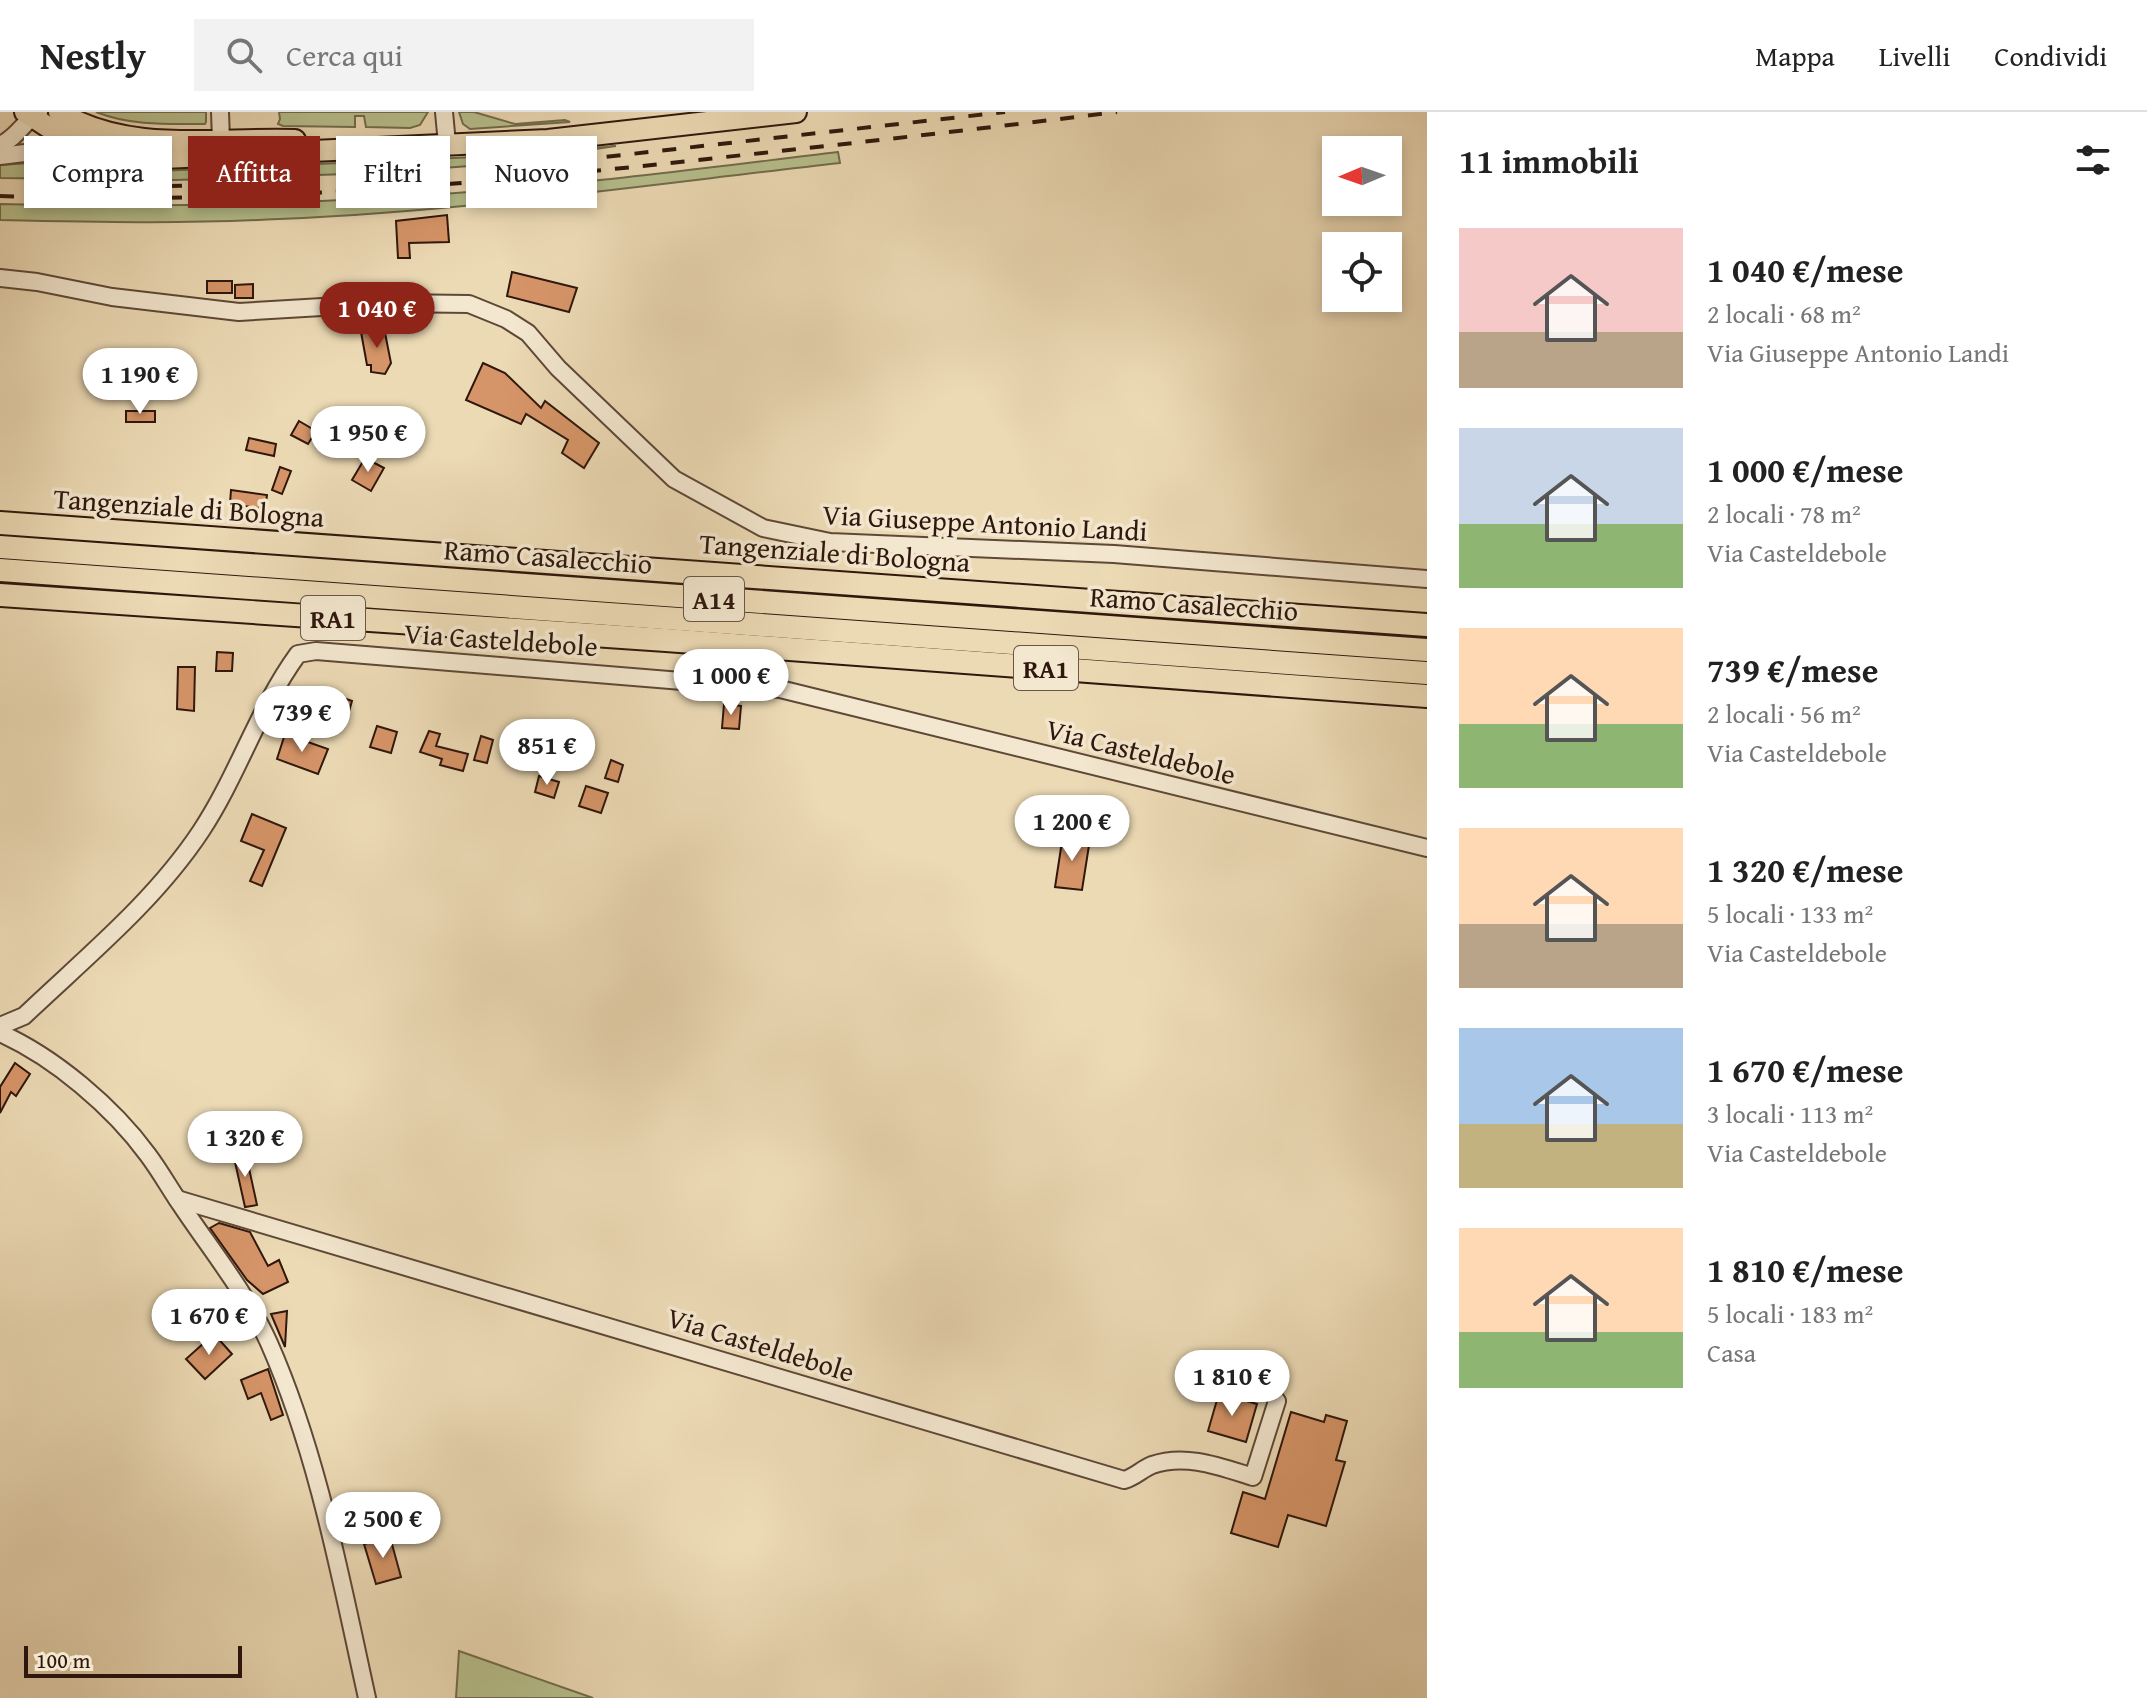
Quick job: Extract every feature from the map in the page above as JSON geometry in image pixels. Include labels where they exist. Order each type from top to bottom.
[{"type":"highway","name":"Tangenziale di Bologna","points":[[0,523],[1427,625]]},
{"type":"highway","name":"Ramo Casalecchio","points":[[0,547],[1427,650]]},
{"type":"highway","name":"Ramo Casalecchio","points":[[0,570],[1427,673]]},
{"type":"highway","name":"RA1","points":[[0,595],[1427,696]]},
{"type":"main road","points":[[450,144],[548,140],[796,112]]},
{"type":"main road","points":[[32,114],[92,149],[163,158],[336,149]]},
{"type":"main road","points":[[56,126],[83,124],[133,138],[188,139]]},
{"type":"street","points":[[220,112],[221,136]]},
{"type":"street","points":[[444,112],[446,136]]},
{"type":"street","points":[[0,145],[15,136],[32,114]]},
{"type":"street","points":[[0,156],[25,154],[37,147],[56,126]]},
{"type":"street","name":"Via Giuseppe Antonio Landi","points":[[0,278],[112,297],[239,312],[390,303],[469,304],[506,319],[528,333],[579,390],[674,479],[763,528],[830,542],[1114,554],[1427,579]]},
{"type":"street","name":"Via Casteldebole","points":[[0,1026],[24,1016],[146,901],[179,863],[203,828],[276,684],[298,654],[316,651],[780,689],[1427,848]]},
{"type":"street","points":[[24,1016],[22,1031],[29,1047]]},
{"type":"street","points":[[0,1033],[29,1047],[65,1073],[111,1113],[147,1153],[247,1303],[268,1341],[292,1401],[334,1545],[367,1698]]},
{"type":"street","name":"Via Casteldebole","points":[[177,1199],[1124,1480],[1153,1465],[1188,1461],[1200,1461],[1253,1477],[1277,1401]]},
{"type":"green space","points":[[96,112],[206,112],[206,122],[150,123],[123,120]]},
{"type":"green space","points":[[279,112],[428,112],[420,125],[410,128],[366,127],[364,116],[355,116],[355,127],[283,126],[278,124]]},
{"type":"green space","points":[[459,112],[474,112],[515,124],[570,122],[470,129],[463,124]]},
{"type":"green space","points":[[838,152],[840,163],[597,192],[597,180]]},
{"type":"green space","points":[[466,157],[466,166],[450,167],[450,158]]},
{"type":"green space","points":[[24,163],[24,178],[0,178],[0,165]]},
{"type":"green space","points":[[336,163],[336,174],[320,175],[320,164]]},
{"type":"green space","points":[[172,170],[188,170],[188,180],[172,180]]},
{"type":"green space","points":[[466,192],[466,205],[450,207],[450,193]]},
{"type":"green space","points":[[336,200],[336,208],[440,208],[209,222],[0,220],[0,204],[24,204],[24,208],[172,208],[172,205],[188,205],[188,208],[320,208],[320,201]]},
{"type":"green space","points":[[459,1651],[593,1698],[456,1698]]},
{"type":"building","points":[[447,215],[449,242],[409,243],[410,258],[398,258],[396,221]]},
{"type":"building","points":[[512,272],[577,288],[569,312],[507,296]]},
{"type":"building","points":[[207,281],[232,281],[232,293],[207,293]]},
{"type":"building","points":[[253,284],[253,298],[235,298],[235,285]]},
{"type":"building","points":[[384,328],[391,363],[385,374],[371,372],[371,365],[367,365],[361,332]]},
{"type":"building","points":[[483,363],[505,373],[541,408],[545,401],[599,443],[584,468],[562,453],[568,440],[526,414],[521,424],[466,400]]},
{"type":"building","points":[[109,367],[123,368],[121,396],[106,395]]},
{"type":"building","points":[[126,411],[155,411],[155,422],[126,422]]},
{"type":"building","points":[[299,421],[316,431],[308,444],[291,435]]},
{"type":"building","points":[[249,438],[276,444],[274,456],[246,450]]},
{"type":"building","points":[[365,458],[384,468],[371,491],[352,480]]},
{"type":"building","points":[[280,467],[291,471],[282,494],[272,490]]},
{"type":"building","points":[[231,490],[267,495],[265,509],[230,504]]},
{"type":"building","points":[[217,652],[233,653],[232,671],[216,671]]},
{"type":"building","points":[[178,667],[195,667],[194,711],[177,709]]},
{"type":"building","points":[[314,688],[352,701],[346,722],[307,708]]},
{"type":"building","points":[[724,704],[741,706],[739,729],[722,728]]},
{"type":"building","points":[[377,726],[397,732],[391,753],[370,747]]},
{"type":"building","points":[[429,731],[440,734],[436,746],[468,754],[463,771],[440,765],[442,759],[420,752]]},
{"type":"building","points":[[285,734],[328,749],[318,774],[277,759]]},
{"type":"building","points":[[481,736],[493,740],[487,763],[474,760]]},
{"type":"building","points":[[563,742],[574,746],[571,758],[559,754]]},
{"type":"building","points":[[611,760],[623,765],[618,782],[605,778]]},
{"type":"building","points":[[539,776],[559,782],[554,798],[535,792]]},
{"type":"building","points":[[586,786],[608,793],[601,813],[579,806]]},
{"type":"building","points":[[252,814],[286,828],[262,886],[250,881],[264,850],[241,841]]},
{"type":"building","points":[[1063,835],[1090,839],[1082,890],[1055,887]]},
{"type":"building","points":[[15,1063],[30,1074],[16,1096],[11,1092],[0,1113],[0,1087]]},
{"type":"building","points":[[245,1150],[257,1205],[245,1207],[233,1153]]},
{"type":"building","points":[[219,1223],[250,1232],[268,1266],[279,1260],[288,1282],[263,1294],[247,1280],[210,1228]]},
{"type":"building","points":[[287,1311],[285,1347],[271,1314]]},
{"type":"building","points":[[214,1334],[232,1354],[205,1379],[186,1359]]},
{"type":"building","points":[[268,1369],[283,1415],[271,1420],[261,1393],[248,1399],[241,1380]]},
{"type":"building","points":[[1219,1393],[1257,1404],[1246,1442],[1208,1431]]},
{"type":"building","points":[[1291,1412],[1324,1422],[1326,1415],[1347,1421],[1336,1460],[1345,1462],[1326,1526],[1288,1515],[1278,1547],[1231,1533],[1243,1492],[1265,1499]]},
{"type":"building","points":[[390,1537],[401,1577],[376,1584],[364,1544]]},
{"type":"railway","points":[[597,158],[1005,112]]},
{"type":"railway","points":[[0,196],[182,198],[454,184],[635,167],[1117,112]]},
{"type":"railway","points":[[172,186],[188,186]]}]
